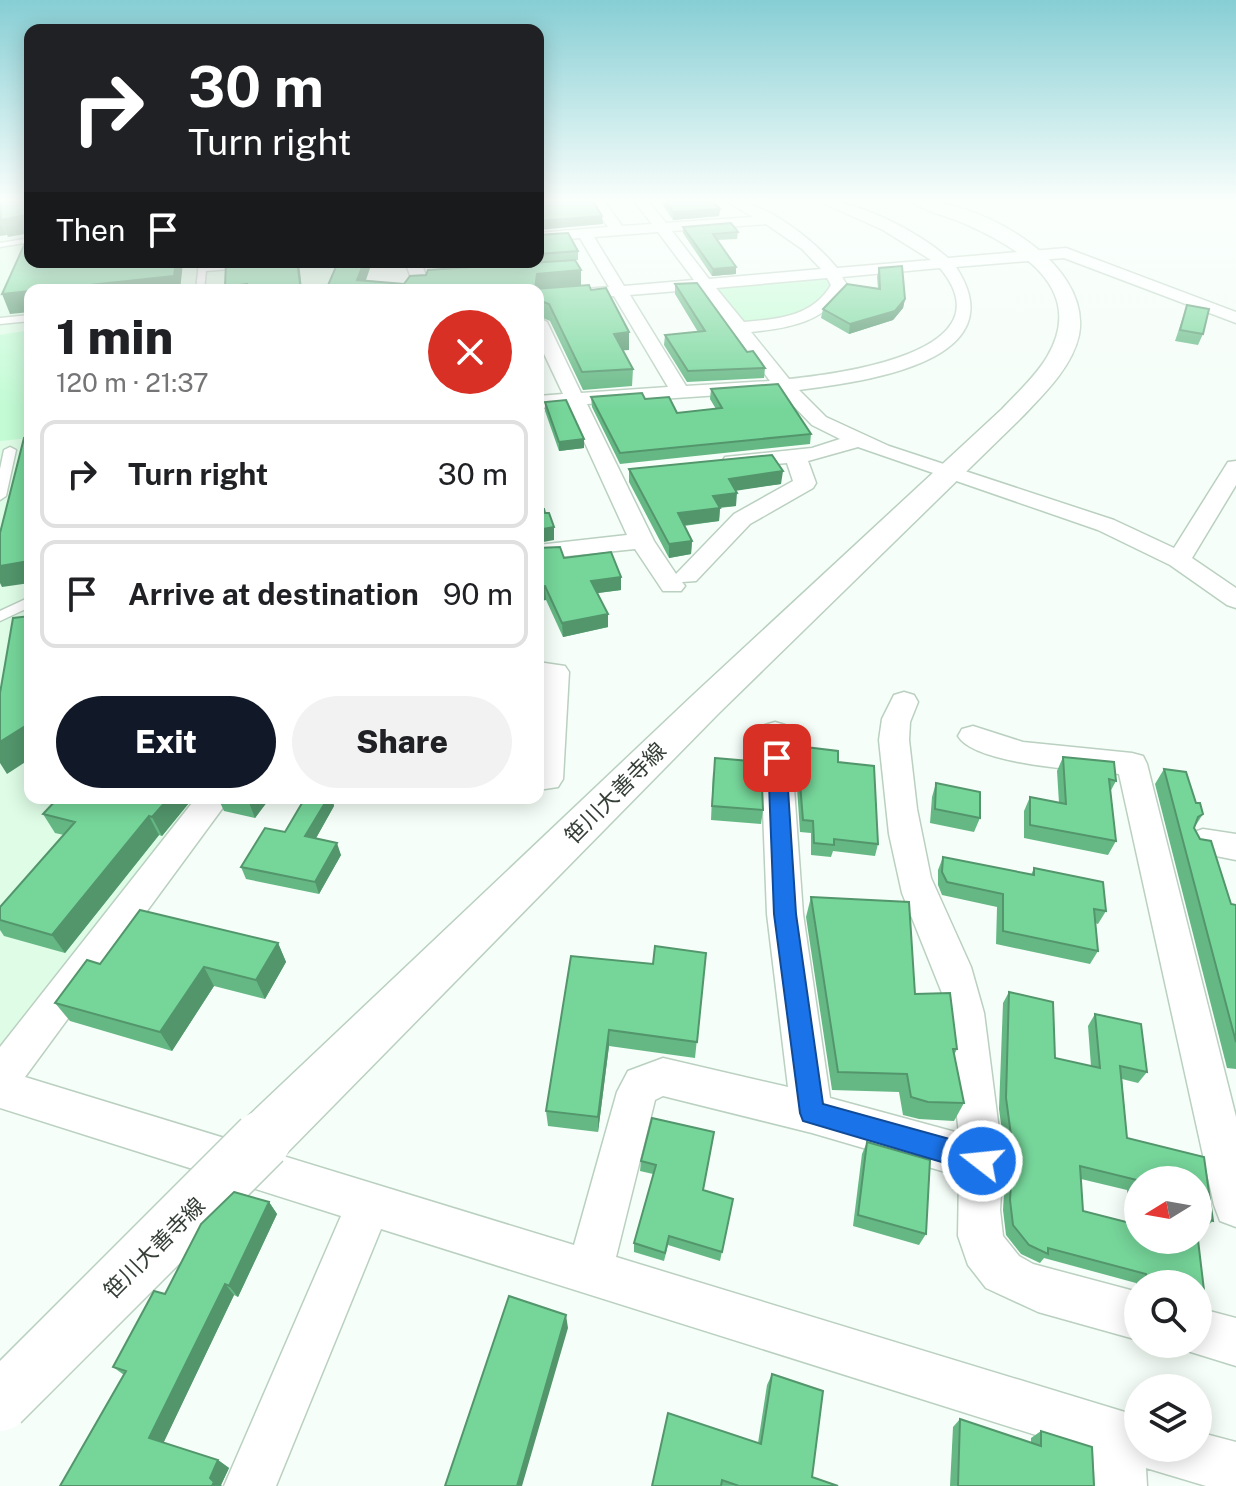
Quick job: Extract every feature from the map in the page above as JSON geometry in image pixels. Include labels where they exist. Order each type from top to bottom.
[{"type":"street","points":[[414,270],[416,283],[461,283]]},
{"type":"street","points":[[598,270],[618,292],[680,392]]},
{"type":"street","points":[[694,270],[784,386],[819,421],[857,440],[1106,525],[1179,560],[1236,600]]},
{"type":"street","points":[[738,328],[781,323],[826,306],[839,285],[830,270]]},
{"type":"street","points":[[544,298],[875,270]]},
{"type":"street","points":[[544,402],[784,386],[897,364],[944,343],[963,319],[964,298],[950,270]]},
{"type":"street","name":"笹川大善寺線","points":[[0,1402],[694,715],[1039,384],[1069,332],[1069,307],[1051,270]]},
{"type":"street","points":[[1111,270],[1236,318]]},
{"type":"street","points":[[545,352],[577,399],[619,473],[642,541],[680,581],[742,519],[805,483],[795,456]]},
{"type":"street","points":[[718,463],[814,454],[857,440]]},
{"type":"street","points":[[1179,560],[1225,508],[1236,467]]},
{"type":"street","points":[[544,551],[642,541]]},
{"type":"street","points":[[544,671],[555,672],[547,779],[544,779]]},
{"type":"street","points":[[904,702],[895,725],[896,759],[910,858],[920,895],[958,979],[975,1078],[982,1161],[977,1216],[979,1234],[992,1264],[1016,1280],[1124,1312]]},
{"type":"street","points":[[775,732],[785,914],[812,1113]]},
{"type":"street","points":[[973,736],[1021,753],[1132,764],[1224,1105],[1236,1205]]},
{"type":"street","points":[[0,1078],[209,804]]},
{"type":"street","points":[[1203,842],[1236,847]]},
{"type":"street","points":[[589,1273],[637,1092],[642,1085],[663,1077],[812,1113],[982,1161]]},
{"type":"street","points":[[0,1089],[589,1273],[1124,1450]]},
{"type":"street","points":[[250,1486],[369,1204]]},
{"type":"street","points":[[1212,1336],[1236,1342]]},
{"type":"street","points":[[1195,1462],[1236,1468]]},
{"type":"lane","points":[[0,321],[24,319]]},
{"type":"lane","points":[[0,496],[10,450]]},
{"type":"lane","points":[[17,629],[0,618],[24,604]]},
{"type":"shaded area","points":[[0,270],[341,270],[335,284],[24,284],[24,804],[190,804],[0,1045]]},
{"type":"green space","points":[[829,277],[832,287],[816,306],[782,319],[744,324],[716,286]]},
{"type":"green space","points":[[24,331],[24,439],[0,441],[0,335]]},
{"type":"building","points":[[13,270],[175,270],[174,276],[99,284],[24,284],[24,292],[2,294]]},
{"type":"building","points":[[226,270],[298,270],[300,284],[247,284],[225,284]]},
{"type":"building","points":[[334,270],[361,270],[357,280],[404,284],[329,284]]},
{"type":"building","points":[[428,270],[577,270],[537,274],[536,284],[404,284],[410,276],[426,275]]},
{"type":"building","points":[[879,270],[902,270],[905,299],[895,311],[850,324],[823,309],[847,284],[880,289]]},
{"type":"building","points":[[697,283],[747,352],[753,351],[765,368],[688,371],[665,335],[705,331],[675,284]]},
{"type":"building","points":[[589,285],[591,290],[606,288],[629,332],[614,334],[633,369],[582,372],[549,304],[544,302],[544,288]]},
{"type":"building","points":[[1187,305],[1209,309],[1203,334],[1180,330]]},
{"type":"building","points":[[778,384],[811,434],[620,453],[591,397],[642,393],[645,399],[669,397],[677,413],[722,408],[711,389]]},
{"type":"building","points":[[566,400],[584,439],[559,442],[545,402]]},
{"type":"building","points":[[24,438],[24,562],[0,566],[0,533]]},
{"type":"building","points":[[772,455],[783,471],[729,479],[737,493],[713,496],[720,508],[678,513],[692,541],[669,544],[629,469]]},
{"type":"building","points":[[544,509],[545,513],[549,513],[554,527],[544,529]]},
{"type":"building","points":[[560,547],[564,558],[611,552],[621,577],[591,581],[608,614],[562,623],[544,586],[544,548]]},
{"type":"building","points":[[24,617],[24,727],[0,742],[0,693],[13,618]]},
{"type":"building","points":[[797,746],[838,751],[838,762],[874,766],[878,844],[834,839],[834,845],[814,843],[813,821],[803,820]]},
{"type":"building","points":[[1063,757],[1114,762],[1116,781],[1109,779],[1116,841],[1030,825],[1030,797],[1066,804]]},
{"type":"building","points":[[715,758],[761,762],[763,810],[712,806]]},
{"type":"building","points":[[1164,769],[1186,772],[1203,814],[1198,817],[1194,828],[1200,839],[1211,841],[1231,904],[1236,905],[1236,1042]]},
{"type":"building","points":[[936,783],[980,792],[980,818],[935,809]]},
{"type":"building","points":[[52,804],[164,804],[152,817],[149,816],[52,935],[0,920],[0,907],[75,822],[43,814]]},
{"type":"building","points":[[301,804],[324,804],[305,836],[337,843],[315,882],[241,867],[265,828],[285,832]]},
{"type":"building","points":[[943,857],[1034,875],[1034,868],[1103,882],[1106,911],[1094,909],[1098,951],[1003,931],[1003,894],[947,882],[942,872]]},
{"type":"building","points":[[811,897],[909,902],[915,994],[950,993],[957,1049],[953,1049],[964,1103],[928,1102],[911,1097],[907,1074],[838,1072]]},
{"type":"building","points":[[140,910],[278,943],[256,980],[204,967],[160,1032],[55,1003],[87,960],[100,964]]},
{"type":"building","points":[[655,946],[706,953],[697,1042],[609,1030],[598,1117],[546,1111],[571,956],[653,964]]},
{"type":"building","points":[[1009,992],[1053,1002],[1055,1058],[1100,1068],[1095,1014],[1141,1024],[1147,1072],[1120,1066],[1127,1138],[1204,1157],[1205,1166],[1124,1166],[1124,1177],[1080,1166],[1083,1211],[1124,1221],[1124,1254],[1200,1254],[1202,1270],[1131,1270],[1048,1248],[1048,1254],[1029,1245],[1013,1225],[1010,1200],[1013,1150],[1006,1098]]},
{"type":"building","points":[[652,1118],[714,1132],[703,1190],[733,1199],[722,1252],[669,1236],[665,1253],[634,1243],[656,1165],[641,1161]]},
{"type":"building","points":[[867,1142],[930,1160],[926,1234],[858,1215]]},
{"type":"building","points":[[234,1192],[269,1202],[229,1286],[225,1284],[149,1438],[218,1460],[210,1478],[214,1482],[212,1486],[60,1486],[126,1371],[113,1367],[154,1291],[165,1294],[201,1224]]},
{"type":"building","points":[[509,1296],[566,1315],[517,1486],[445,1486]]},
{"type":"building","points":[[772,1374],[823,1391],[812,1477],[838,1486],[739,1486],[722,1480],[721,1486],[652,1486],[668,1413],[761,1444]]},
{"type":"building","points":[[960,1419],[1041,1446],[1041,1431],[1092,1447],[1094,1486],[958,1486]]},
{"type":"route","points":[[777,758],[785,914],[812,1113],[982,1161]]}]
